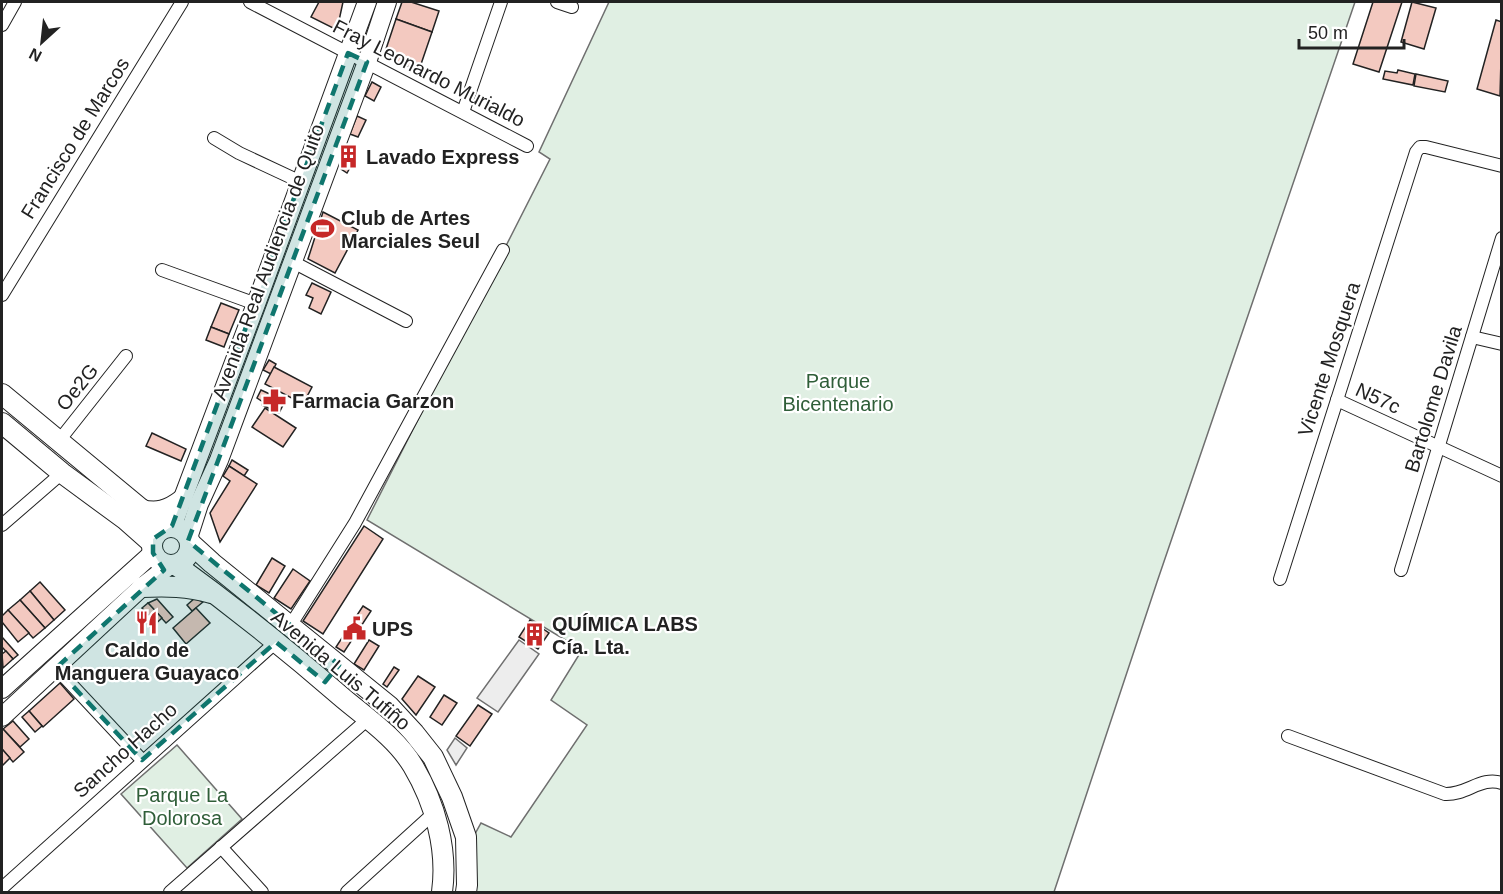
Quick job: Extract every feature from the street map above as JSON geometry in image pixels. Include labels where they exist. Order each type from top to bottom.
[{"type":"main road","name":"Avenida Real Audiencia de Quito","points":[[2,689],[160,538],[182,500],[367,2]]},
{"type":"main road","name":"Avenida Real Audiencia de Quito","points":[[189,541],[199,504],[219,460],[291,261],[367,62],[387,2]]},
{"type":"main road","points":[[5,403],[58,442],[140,509],[160,538],[162,563],[173,565]]},
{"type":"main road","points":[[2,423],[62,473],[126,520],[160,538],[182,530],[189,541],[187,556],[142,587],[2,717]]},
{"type":"main road","points":[[140,509],[160,511],[182,500]]},
{"type":"main road","name":"Avenida Luis Tufiño","points":[[189,541],[212,563],[389,706],[414,733],[433,758],[452,797],[466,837],[466,892]]},
{"type":"main road","name":"Avenida Luis Tufiño","points":[[173,565],[217,595],[325,682],[392,741],[413,765],[442,837],[444,880],[442,892]]},
{"type":"main road","points":[[142,587],[196,588],[217,595]]},
{"type":"main road","points":[[325,682],[339,665]]},
{"type":"street","points":[[2,25],[15,2]]},
{"type":"street","name":"Francisco de Marcos","points":[[2,295],[182,2]]},
{"type":"street","name":"Fray Leonardo Murialdo","points":[[250,2],[527,146]]},
{"type":"street","points":[[463,112],[501,2]]},
{"type":"street","points":[[557,2],[572,7]]},
{"type":"street","points":[[214,138],[239,153],[301,182]]},
{"type":"street","name":"Vicente Mosquera","points":[[1280,579],[1416,152],[1420,147],[1426,147],[1502,166]]},
{"type":"street","name":"Bartolome Davila","points":[[1401,570],[1502,238]]},
{"type":"street","points":[[290,626],[355,523],[503,250]]},
{"type":"street","points":[[291,261],[406,321]]},
{"type":"street","points":[[162,270],[256,304]]},
{"type":"street","points":[[1472,337],[1502,344]]},
{"type":"street","name":"Oe2G","points":[[58,442],[126,356]]},
{"type":"street","name":"N57c","points":[[1337,400],[1502,476]]},
{"type":"street","points":[[2,525],[62,473]]},
{"type":"street","name":"Sancho Hacho","points":[[2,888],[276,642]]},
{"type":"street","points":[[56,668],[142,760]]},
{"type":"street","points":[[170,892],[368,719]]},
{"type":"street","points":[[1288,736],[1445,794],[1462,793],[1490,780],[1502,783]]},
{"type":"street","points":[[347,892],[434,813]]},
{"type":"street","points":[[221,847],[262,892]]},
{"type":"highlighted area","points":[[348,53],[367,62],[188,541],[339,665],[325,682],[276,642],[142,760],[56,668],[164,570],[153,553],[153,539],[172,526]]},
{"type":"green space","name":"Parque Bicentenario","points":[[609,2],[1355,2],[1054,892],[475,892],[475,834],[481,823],[511,837],[587,725],[551,700],[582,650],[367,520],[550,159],[539,152]]},
{"type":"green space","name":"Parque La Dolorosa","points":[[177,745],[242,819],[187,868],[121,794]]},
{"type":"shaded area","points":[[519,640],[539,654],[498,712],[477,698]]},
{"type":"shaded area","points":[[455,738],[467,748],[456,765],[447,750]]},
{"type":"building","points":[[319,2],[343,2],[337,30],[311,17]]},
{"type":"building","points":[[402,2],[411,2],[439,11],[432,32],[396,19]]},
{"type":"building","points":[[1373,2],[1402,2],[1379,72],[1353,64]]},
{"type":"building","points":[[1412,2],[1436,8],[1424,49],[1401,42]]},
{"type":"building","points":[[396,19],[432,32],[419,70],[398,63],[390,57],[386,49]]},
{"type":"building","points":[[1496,20],[1502,22],[1500,96],[1477,89]]},
{"type":"building","points":[[1398,70],[1415,74],[1413,85],[1383,79],[1385,71],[1397,73]]},
{"type":"building","points":[[1416,74],[1448,81],[1445,92],[1414,86]]},
{"type":"building","points":[[372,82],[381,87],[374,101],[365,96]]},
{"type":"building","points":[[357,116],[366,120],[358,137],[350,134]]},
{"type":"building","name":"Lavado Express","points":[[348,149],[355,153],[349,165],[341,162]]},
{"type":"building","points":[[341,162],[351,166],[347,173],[341,169]]},
{"type":"building","points":[[323,212],[358,230],[335,273],[308,259]]},
{"type":"building","points":[[312,283],[331,292],[321,314],[309,308],[313,298],[306,295]]},
{"type":"building","points":[[221,303],[239,310],[229,334],[211,327]]},
{"type":"building","points":[[211,327],[229,334],[224,347],[206,340]]},
{"type":"building","points":[[269,360],[276,364],[271,374],[263,370]]},
{"type":"building","points":[[274,367],[312,387],[303,404],[265,384]]},
{"type":"building","name":"Farmacia Garzon","points":[[261,390],[285,401],[279,413],[262,405],[263,402],[257,398]]},
{"type":"building","points":[[265,408],[296,428],[283,447],[252,427]]},
{"type":"building","points":[[152,433],[186,449],[181,461],[146,446]]},
{"type":"building","points":[[232,460],[248,470],[244,476],[229,466]]},
{"type":"building","points":[[229,466],[257,484],[220,542],[210,513],[230,481],[223,476]]},
{"type":"building","points":[[364,526],[383,539],[323,634],[303,621]]},
{"type":"building","points":[[272,558],[285,566],[269,593],[256,585]]},
{"type":"building","points":[[293,569],[310,581],[291,609],[274,598]]},
{"type":"building","points":[[40,582],[65,610],[54,620],[30,591]]},
{"type":"building","points":[[30,591],[54,620],[45,628],[20,600]]},
{"type":"building","points":[[195,598],[203,602],[192,611],[187,605]]},
{"type":"building","points":[[157,599],[173,617],[166,623],[148,603]]},
{"type":"building","points":[[20,600],[45,628],[33,638],[8,610]]},
{"type":"building","points":[[148,603],[162,618],[151,628],[147,623],[152,619],[142,608]]},
{"type":"building","name":"UPS","points":[[363,606],[371,611],[344,652],[336,647]]},
{"type":"building","points":[[196,608],[210,623],[186,644],[173,628]]},
{"type":"building","points":[[8,610],[29,633],[18,642],[2,622],[2,616]]},
{"type":"building","name":"QUÍMICA LABS Cía. Lta.","points":[[530,620],[549,633],[538,649],[519,637]]},
{"type":"building","points":[[2,637],[18,655],[13,659],[2,647]]},
{"type":"building","points":[[369,640],[379,646],[364,670],[354,664]]},
{"type":"building","points":[[6,651],[13,659],[3,668],[2,654]]},
{"type":"building","points":[[394,667],[399,670],[387,687],[383,684]]},
{"type":"building","points":[[418,676],[435,687],[416,715],[402,699]]},
{"type":"building","points":[[60,683],[74,699],[43,727],[29,711]]},
{"type":"building","points":[[444,695],[457,703],[442,725],[430,717]]},
{"type":"building","points":[[478,705],[492,714],[470,746],[456,736]]},
{"type":"building","points":[[29,711],[42,726],[35,732],[22,717]]},
{"type":"building","points":[[13,721],[29,739],[20,747],[3,729]]},
{"type":"building","points":[[3,729],[24,752],[13,762],[2,749]]},
{"type":"building","points":[[2,749],[10,758],[2,766]]},
{"type":"place","name":"Lavado Express","points":[[348,157]]},
{"type":"place","name":"Club de Artes Marciales Seul","points":[[323,229]]},
{"type":"place","name":"Farmacia Garzon","points":[[274,401]]},
{"type":"place","name":"Caldo de Manguera Guayaco","points":[[147,623]]},
{"type":"place","name":"UPS","points":[[354,629]]},
{"type":"place","name":"QUÍMICA LABS Cía. Lta.","points":[[534,635]]}]
